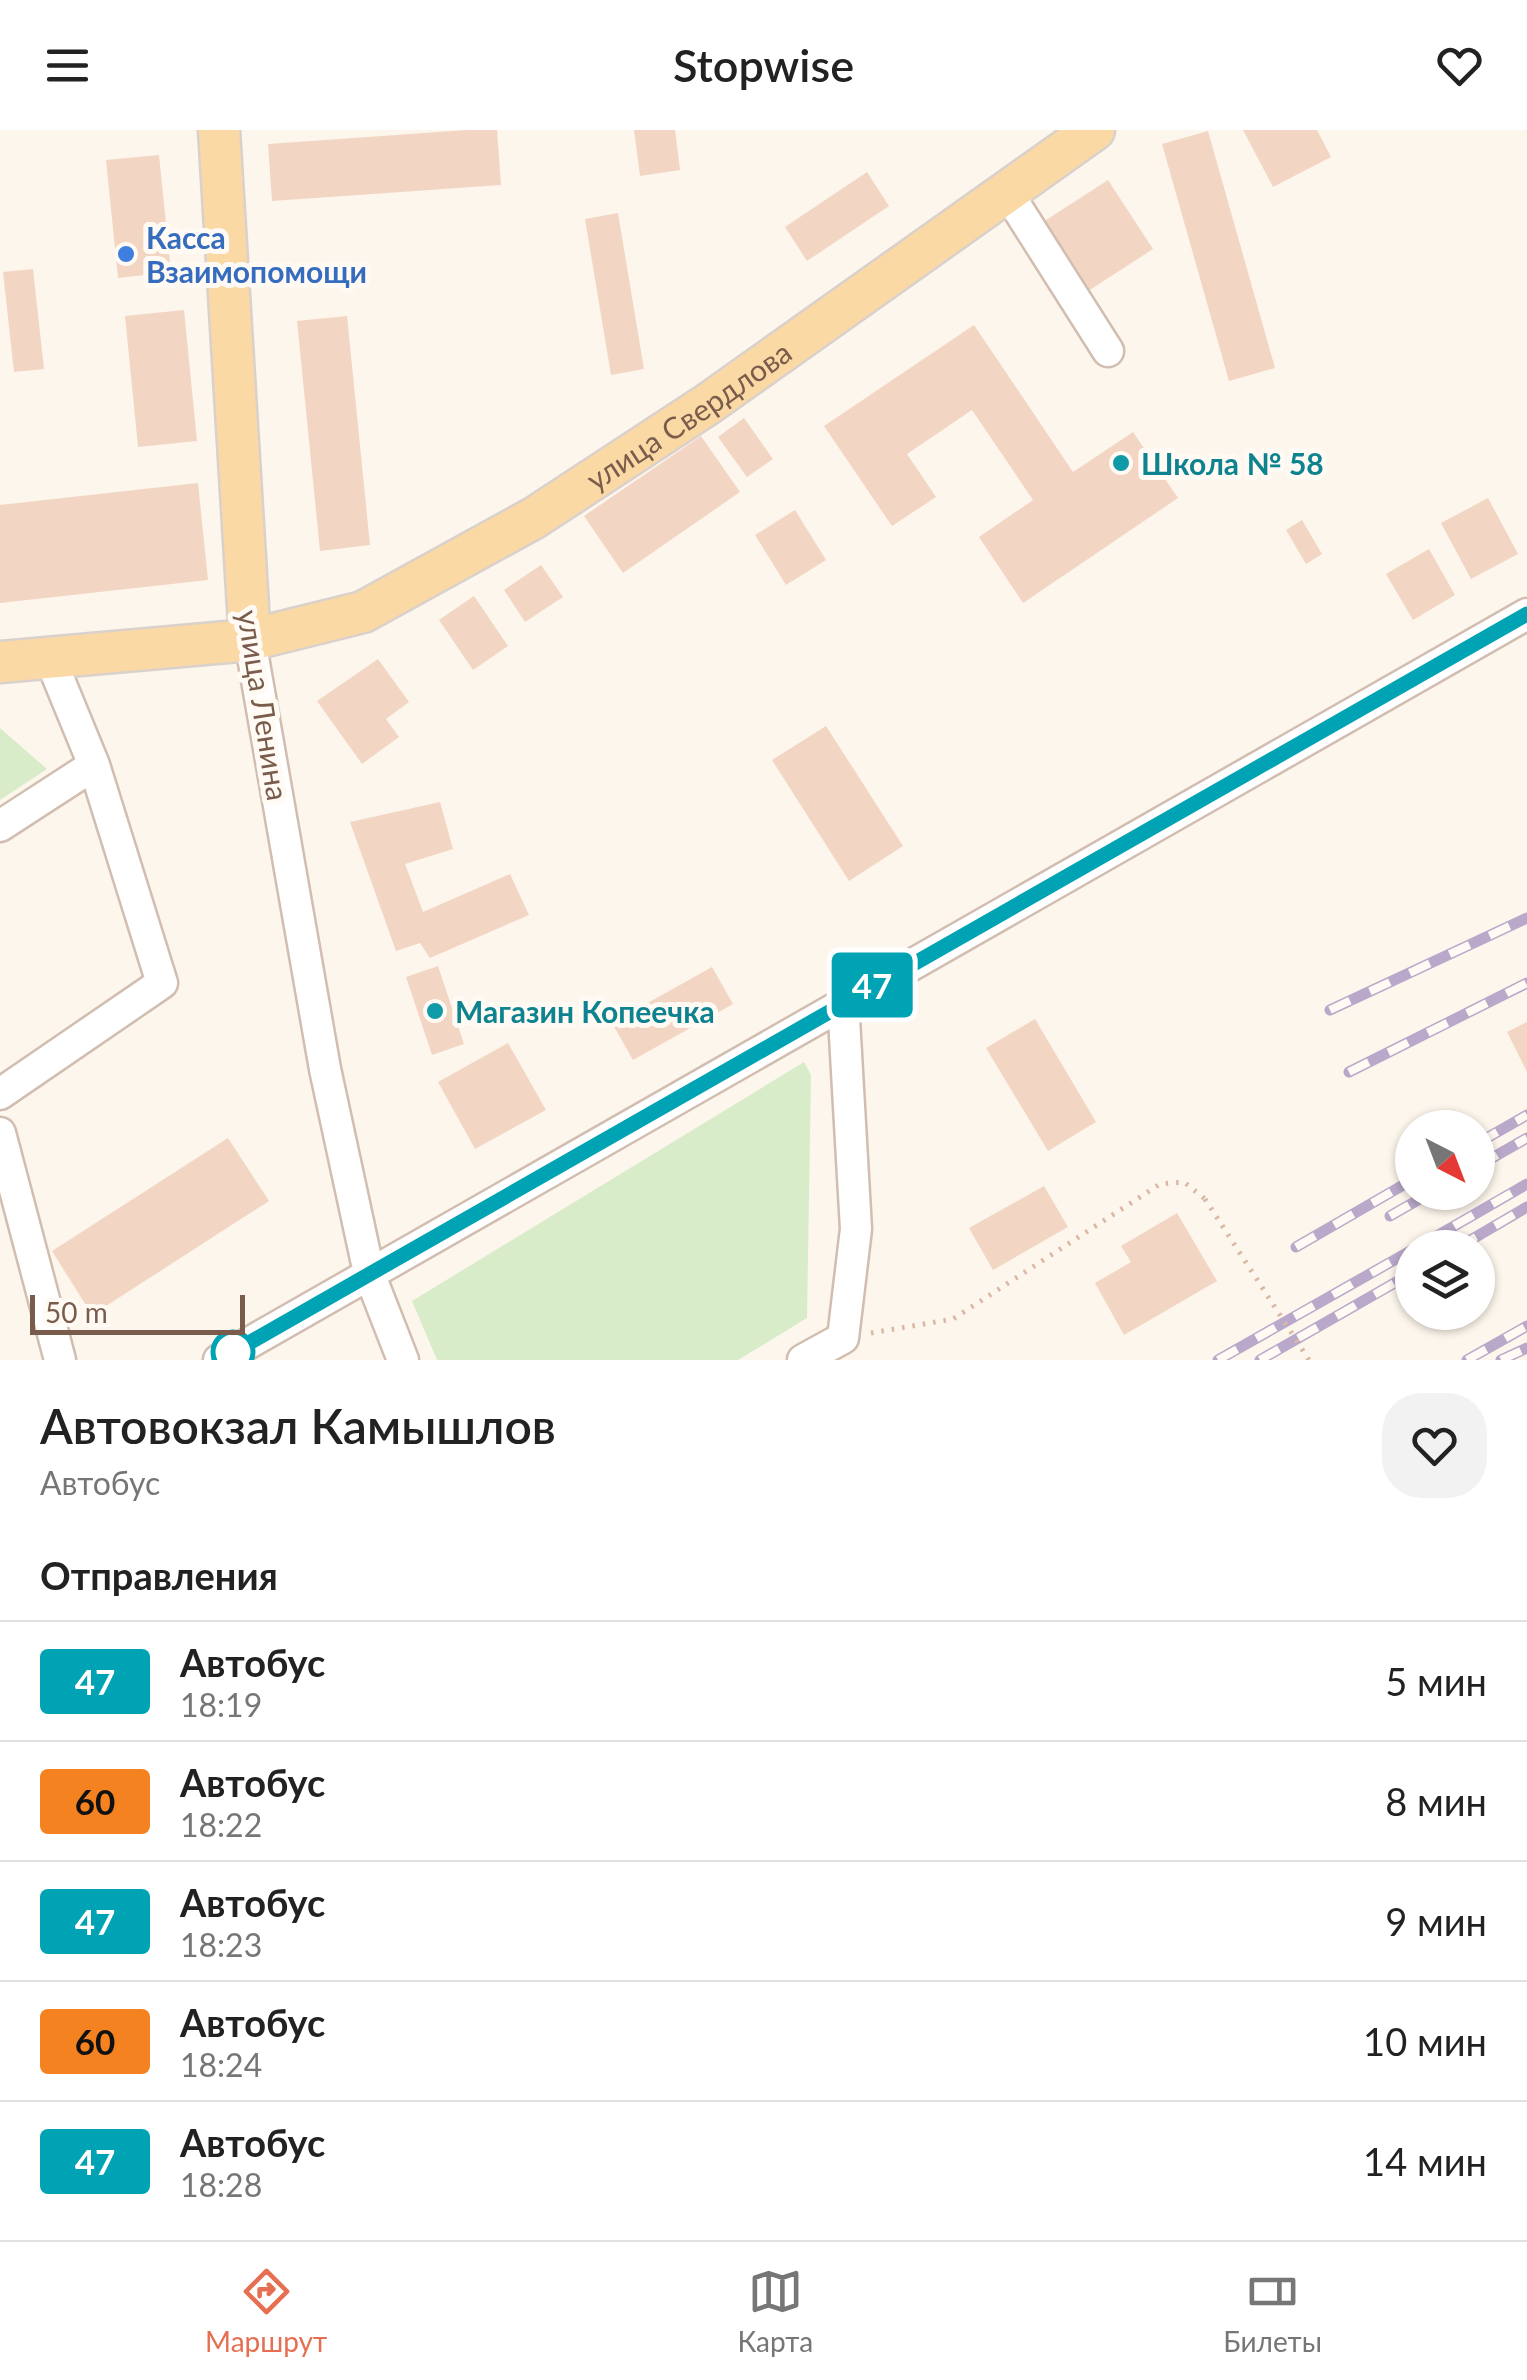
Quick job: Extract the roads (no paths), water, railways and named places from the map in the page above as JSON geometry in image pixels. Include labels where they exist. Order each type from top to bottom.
[{"type":"main road","name":"улица Ленина","points":[[219,130],[250,640]]},
{"type":"main road","name":"улица Свердлова","points":[[0,662],[250,640],[363,612],[534,518],[708,404],[1094,130]]},
{"type":"street","points":[[1007,192],[1108,351]]},
{"type":"street","points":[[219,1360],[1527,614]]},
{"type":"street","name":"улица Ленина","points":[[250,640],[325,1070],[369,1273],[403,1360]]},
{"type":"street","points":[[0,1094],[162,983],[94,765],[50,658]]},
{"type":"street","points":[[0,826],[94,765]]},
{"type":"street","points":[[802,1360],[843,1338],[856,1229],[843,1001]]},
{"type":"street","points":[[0,1132],[60,1360]]},
{"type":"railway","points":[[1330,1010],[1527,918]]},
{"type":"railway","points":[[1349,1072],[1527,983]]},
{"type":"railway","points":[[1495,1133],[1527,1115]]},
{"type":"railway","points":[[1495,1156],[1527,1138]]},
{"type":"railway","points":[[1447,1230],[1527,1184]]},
{"type":"railway","points":[[1296,1247],[1395,1190]]},
{"type":"railway","points":[[1488,1230],[1527,1207]]},
{"type":"railway","points":[[1390,1216],[1400,1210]]},
{"type":"railway","points":[[1218,1360],[1395,1260]]},
{"type":"railway","points":[[1260,1360],[1395,1283]]},
{"type":"railway","points":[[1467,1360],[1527,1326]]},
{"type":"railway","points":[[1501,1360],[1527,1348]]},
{"type":"place","name":"Касса Взаимопомощи","points":[[126,254]]},
{"type":"place","name":"Школа № 58","points":[[1121,463]]},
{"type":"place","name":"Магазин Копеечка","points":[[435,1011]]}]
